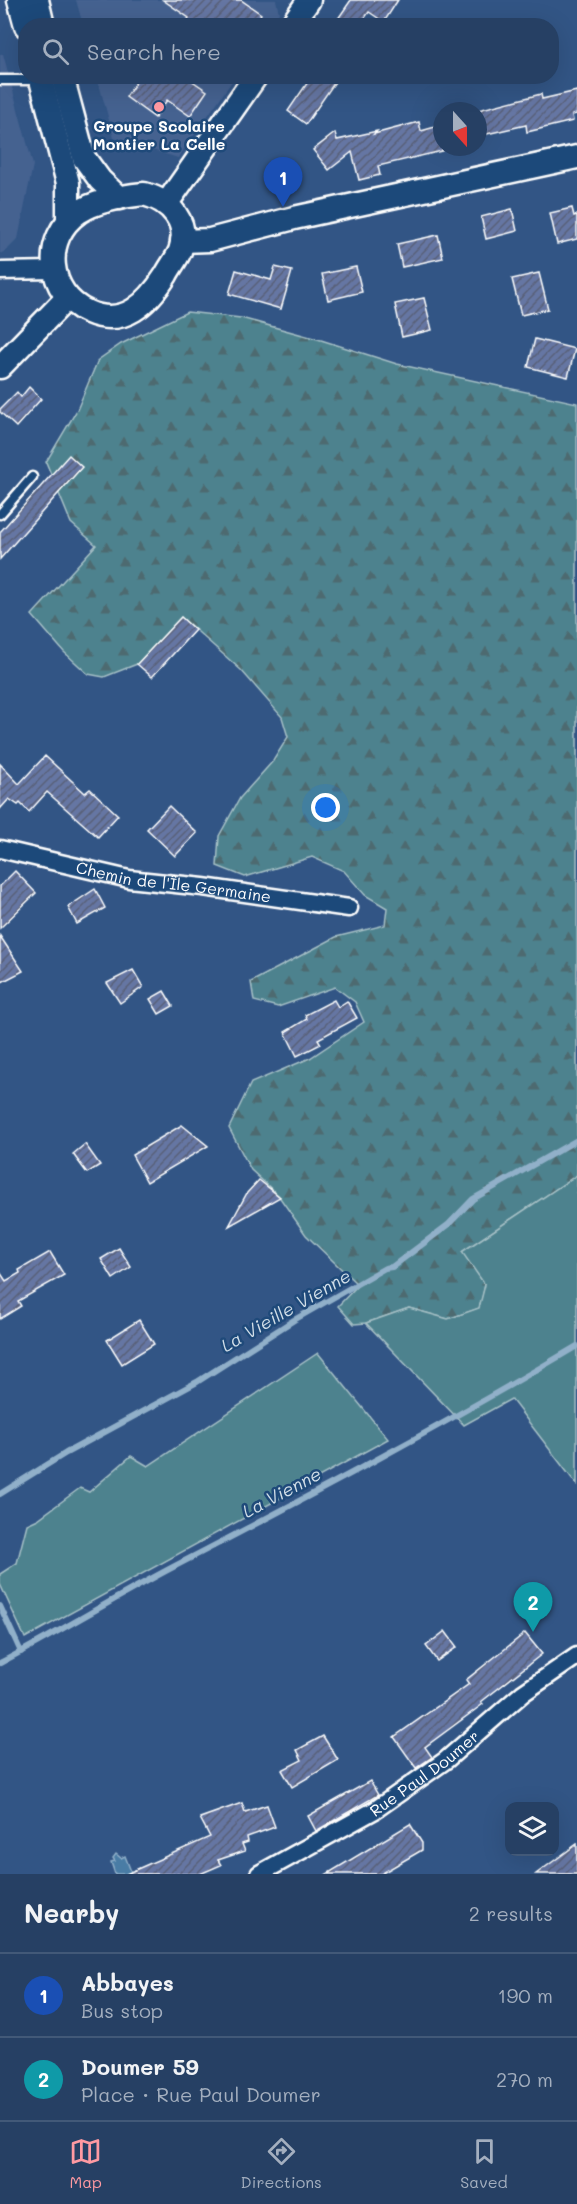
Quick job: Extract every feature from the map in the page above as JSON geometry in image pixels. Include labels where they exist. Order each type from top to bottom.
[{"type":"street","points":[[19,0],[24,18]]},
{"type":"street","points":[[37,0],[41,18]]},
{"type":"street","points":[[297,18],[309,0]]},
{"type":"street","points":[[53,84],[68,183],[68,221]]},
{"type":"street","points":[[54,84],[84,158],[100,180],[119,198]]},
{"type":"street","points":[[167,203],[250,84]]},
{"type":"street","points":[[182,241],[210,240],[294,218],[577,156]]},
{"type":"street","points":[[144,194],[157,197],[167,203],[180,221],[182,241],[179,252],[153,296],[134,310],[121,315],[106,316],[91,314],[78,307],[67,297],[53,270],[53,253],[58,235],[68,221],[81,211],[119,198],[144,194]]},
{"type":"street","points":[[0,272],[53,270]]},
{"type":"street","points":[[0,367],[67,297]]},
{"type":"street","name":"Chemin de l'Île Germaine","points":[[0,849],[129,879],[349,908]]},
{"type":"street","name":"Rue Paul Doumer","points":[[259,1874],[375,1810],[446,1760],[523,1693],[577,1656]]},
{"type":"lane","points":[[0,80],[18,80]]},
{"type":"lane","points":[[0,514],[32,477]]},
{"type":"shaded area","points":[[76,0],[276,0],[279,13],[275,18],[81,18]]},
{"type":"shaded area","points":[[0,54],[3,54],[33,165],[18,239],[0,254]]},
{"type":"shaded area","name":"Groupe Scolaire Montier La Celle","points":[[99,84],[230,84],[178,158],[114,138]]},
{"type":"shaded area","points":[[116,1854],[121,1858],[125,1856],[132,1874],[115,1874],[111,1862],[115,1861],[113,1858]]},
{"type":"green space","points":[[187,312],[241,318],[397,364],[577,403],[577,1175],[463,1251],[485,1285],[480,1308],[448,1319],[409,1308],[366,1323],[354,1324],[338,1306],[358,1285],[306,1235],[278,1195],[251,1170],[229,1128],[251,1083],[310,1058],[364,1022],[355,1002],[335,987],[278,1007],[254,1001],[251,982],[336,937],[385,925],[387,908],[365,895],[344,871],[312,857],[245,877],[217,866],[219,836],[240,798],[273,761],[288,737],[282,717],[241,670],[181,617],[137,664],[104,677],[88,674],[64,652],[32,615],[96,545],[71,523],[46,462],[77,410],[98,360],[121,344]]},
{"type":"green space","points":[[577,1175],[577,1485],[511,1399],[464,1425],[366,1323],[409,1308],[448,1319],[479,1308],[485,1285],[462,1252]]},
{"type":"green space","points":[[318,1353],[388,1439],[25,1638],[0,1584],[0,1574],[17,1563],[27,1524],[38,1519],[80,1488],[89,1492],[131,1456],[148,1466]]},
{"type":"building","points":[[163,0],[241,0],[261,14],[259,18],[189,18]]},
{"type":"building","points":[[351,0],[398,0],[387,18],[378,18],[369,12],[365,18],[339,18]]},
{"type":"building","points":[[135,84],[197,84],[207,91],[190,116],[167,100],[155,118],[126,97]]},
{"type":"building","points":[[307,84],[334,84],[306,124],[288,111]]},
{"type":"building","points":[[577,91],[577,114],[572,115],[573,121],[527,132],[526,125],[487,134],[487,108],[541,94],[542,99]]},
{"type":"building","points":[[419,122],[421,131],[433,128],[433,153],[378,166],[380,175],[359,180],[352,152],[329,170],[313,150],[335,133],[337,140],[377,131],[374,134]]},
{"type":"building","points":[[572,208],[574,216],[577,215],[577,239],[557,244],[550,213]]},
{"type":"building","points":[[512,209],[517,231],[486,239],[481,217]]},
{"type":"building","points":[[438,235],[443,258],[402,267],[397,244]]},
{"type":"building","points":[[275,267],[292,271],[281,309],[229,294],[236,270],[271,280]]},
{"type":"building","points":[[356,267],[362,292],[328,300],[322,274]]},
{"type":"building","points":[[539,273],[548,309],[521,315],[512,279]]},
{"type":"building","points":[[424,298],[432,330],[402,337],[395,304]]},
{"type":"building","points":[[535,339],[575,349],[568,377],[528,367]]},
{"type":"building","points":[[29,387],[41,399],[16,427],[0,412],[0,409],[17,392],[21,397]]},
{"type":"building","points":[[69,455],[82,467],[0,559],[0,532]]},
{"type":"building","points":[[181,617],[195,630],[152,677],[137,664]]},
{"type":"building","points":[[45,756],[85,793],[90,789],[118,815],[98,837],[47,792],[29,812],[20,803],[18,805],[9,799],[0,809],[0,764],[19,784]]},
{"type":"building","points":[[169,806],[197,833],[175,856],[147,829]]},
{"type":"building","points":[[15,871],[36,893],[0,928],[0,886]]},
{"type":"building","points":[[95,889],[105,908],[77,924],[68,907]]},
{"type":"building","points":[[0,936],[23,971],[0,983]]},
{"type":"building","points":[[133,970],[143,987],[120,1003],[107,983]]},
{"type":"building","points":[[164,991],[173,1006],[159,1014],[150,999]]},
{"type":"building","points":[[334,1000],[338,1007],[347,1001],[357,1018],[318,1039],[321,1044],[297,1056],[285,1032],[307,1019],[305,1015]]},
{"type":"building","points":[[182,1125],[208,1146],[147,1182],[132,1155]]},
{"type":"building","points":[[85,1144],[100,1165],[87,1173],[73,1154]]},
{"type":"building","points":[[259,1180],[280,1197],[229,1226],[247,1193]]},
{"type":"building","points":[[119,1248],[131,1267],[113,1279],[101,1259]]},
{"type":"building","points":[[50,1252],[64,1275],[18,1301],[21,1306],[0,1319],[0,1272],[6,1281],[20,1273],[19,1270]]},
{"type":"building","points":[[139,1320],[154,1344],[122,1364],[107,1340]]},
{"type":"building","points":[[445,1631],[457,1647],[437,1661],[426,1646]]},
{"type":"building","points":[[525,1633],[542,1654],[481,1702],[483,1704],[425,1747],[432,1757],[416,1768],[394,1737],[469,1684],[466,1680]]},
{"type":"building","points":[[323,1736],[338,1760],[292,1787],[282,1770],[302,1760],[297,1750]]},
{"type":"building","points":[[370,1781],[378,1795],[316,1831],[308,1816]]},
{"type":"building","points":[[242,1803],[245,1812],[267,1805],[275,1827],[247,1837],[248,1842],[242,1844],[245,1851],[218,1860],[221,1865],[200,1874],[126,1874],[210,1837],[200,1818]]},
{"type":"building","points":[[410,1824],[422,1843],[422,1850],[381,1874],[327,1874]]},
{"type":"building","points":[[577,1844],[577,1874],[536,1874]]},
{"type":"waterway","name":"La Vieille Vienne","points":[[0,1494],[66,1453],[197,1382],[294,1320],[385,1268],[392,1267],[448,1225],[473,1199],[577,1140]]},
{"type":"waterway","name":"La Vienne","points":[[0,1663],[153,1578],[428,1431],[577,1346]]},
{"type":"waterway","name":"La Vieille Vienne","points":[[0,1606],[21,1652]]},
{"type":"place","name":"Groupe Scolaire Montier La Celle","points":[[159,107]]},
{"type":"place","name":"Abbayes","points":[[283,207]]},
{"type":"place","name":"Doumer 59","points":[[533,1632]]}]
